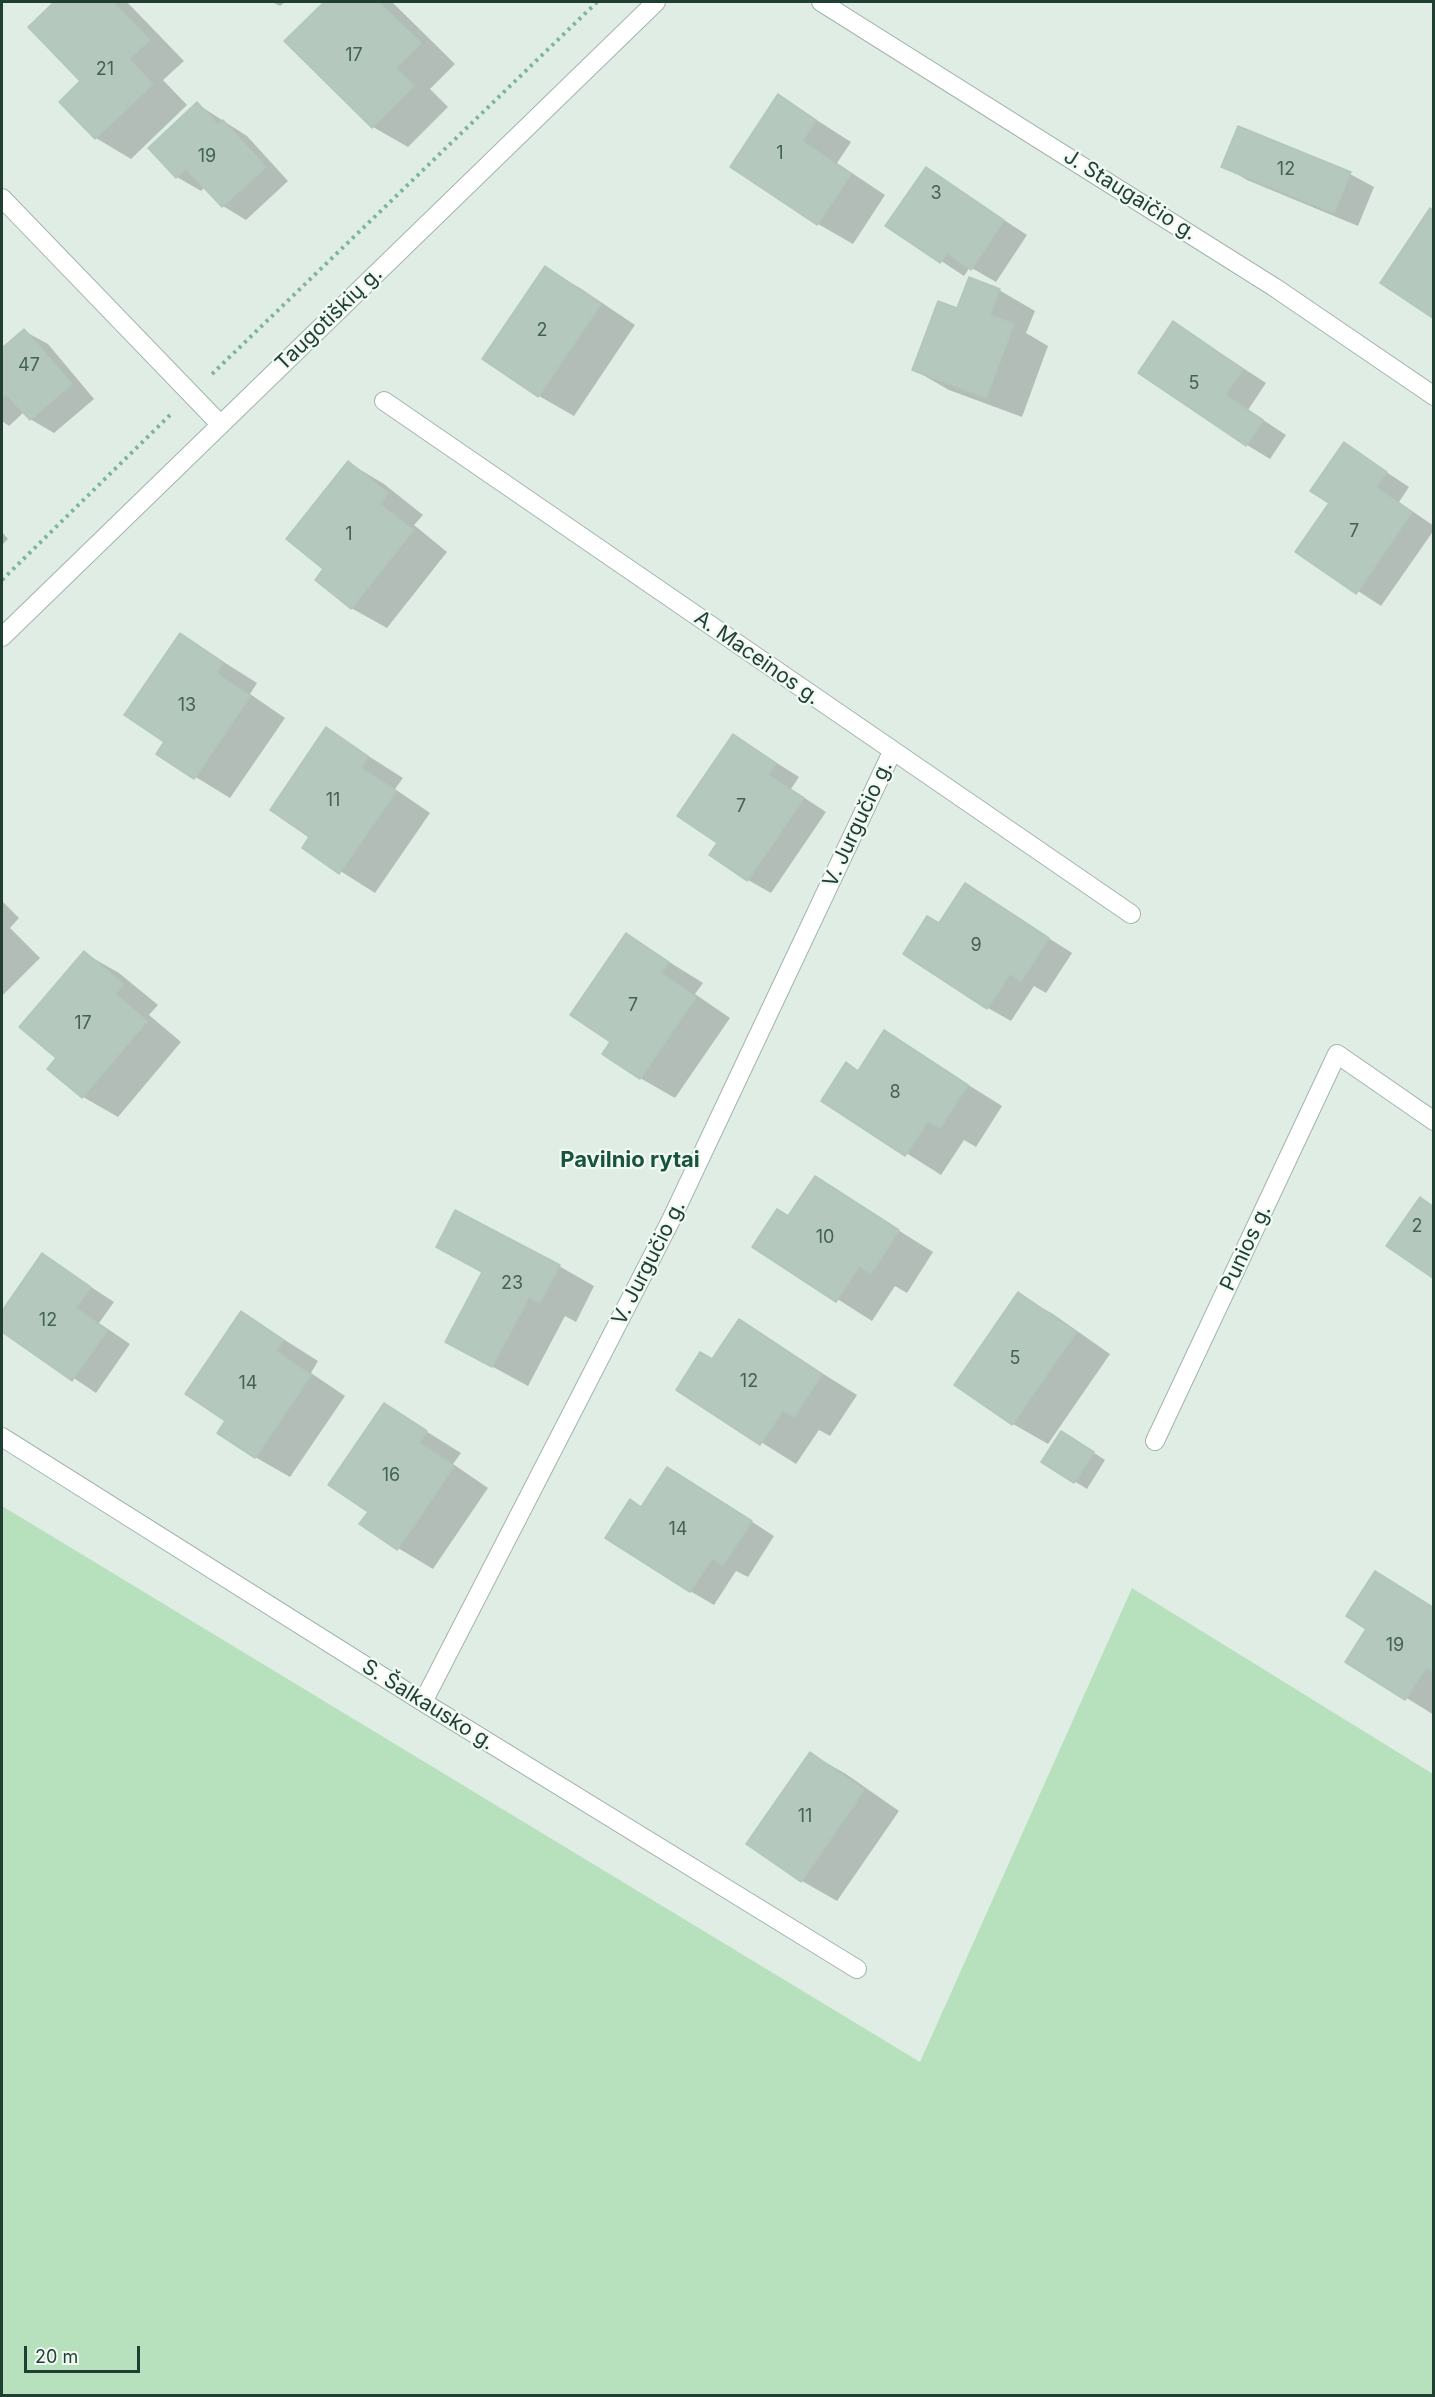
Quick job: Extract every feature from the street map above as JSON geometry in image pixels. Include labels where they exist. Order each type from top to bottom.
[{"type":"street","name":"Taugotiškių g.","points":[[2,637],[656,2]]},
{"type":"street","name":"J. Staugaičio g.","points":[[821,2],[1274,287],[1434,396]]},
{"type":"street","points":[[2,198],[220,424]]},
{"type":"street","name":"A. Maceinos g.","points":[[384,401],[1131,914]]},
{"type":"street","name":"V. Jurgučio g.","points":[[423,1702],[671,1220],[892,752]]},
{"type":"street","name":"Punios g.","points":[[1155,1442],[1337,1054],[1434,1121]]},
{"type":"street","name":"S. Šalkausko g.","points":[[2,1437],[423,1702],[857,1969]]},
{"type":"path","points":[[2,580],[597,2]]},
{"type":"green space","points":[[2,1506],[920,2062],[1132,1588],[1433,1774],[1433,2395],[2,2395]]},
{"type":"building","points":[[54,2],[113,2],[150,40],[129,59],[153,84],[95,139],[59,102],[80,81],[28,27]]},
{"type":"building","points":[[324,2],[378,2],[421,43],[396,68],[414,86],[372,128],[284,41]]},
{"type":"building","points":[[778,94],[816,120],[802,141],[851,174],[817,225],[730,167]]},
{"type":"building","points":[[197,102],[218,125],[223,120],[266,167],[222,207],[186,169],[176,178],[148,148]]},
{"type":"building","points":[[1238,126],[1351,172],[1334,213],[1221,167]]},
{"type":"building","points":[[926,167],[1004,220],[971,270],[947,253],[940,263],[885,226]]},
{"type":"building","points":[[1430,208],[1434,211],[1434,319],[1380,283]]},
{"type":"building","points":[[545,266],[601,304],[538,397],[482,359]]},
{"type":"building","points":[[969,277],[1000,289],[990,315],[1014,324],[986,398],[912,370],[938,301],[957,308]]},
{"type":"building","points":[[1173,321],[1243,369],[1225,395],[1263,420],[1246,446],[1138,373]]},
{"type":"building","points":[[24,329],[72,384],[30,420],[6,394],[2,398],[2,348]]},
{"type":"building","points":[[1344,442],[1387,472],[1376,487],[1412,512],[1356,594],[1295,552],[1329,503],[1310,491]]},
{"type":"building","points":[[348,461],[388,493],[380,504],[413,530],[351,609],[315,580],[323,569],[286,539]]},
{"type":"building","points":[[180,633],[223,662],[216,673],[250,696],[194,779],[156,754],[164,742],[124,715]]},
{"type":"building","points":[[326,727],[368,756],[361,768],[396,791],[339,874],[302,848],[309,837],[270,810]]},
{"type":"building","points":[[733,734],[776,763],[768,775],[804,798],[747,881],[709,855],[717,843],[677,816]]},
{"type":"building","points":[[965,883],[1049,938],[1021,981],[1010,974],[987,1009],[903,954],[927,916],[939,923]]},
{"type":"building","points":[[626,933],[669,962],[661,973],[696,997],[640,1079],[602,1054],[610,1042],[570,1015]]},
{"type":"building","points":[[84,951],[123,984],[115,994],[147,1021],[82,1098],[47,1069],[56,1058],[19,1027]]},
{"type":"building","points":[[884,1030],[968,1085],[940,1128],[928,1121],[905,1156],[821,1101],[846,1062],[858,1071]]},
{"type":"building","points":[[815,1176],[899,1230],[871,1274],[859,1266],[836,1302],[752,1247],[777,1209],[788,1216]]},
{"type":"building","points":[[1420,1197],[1434,1207],[1434,1279],[1386,1246]]},
{"type":"building","points":[[455,1210],[560,1265],[540,1303],[529,1297],[492,1367],[445,1342],[482,1272],[436,1247]]},
{"type":"building","points":[[42,1253],[91,1287],[76,1308],[107,1330],[72,1381],[2,1332],[2,1311]]},
{"type":"building","points":[[1018,1292],[1076,1332],[1012,1425],[954,1385]]},
{"type":"building","points":[[241,1311],[284,1340],[276,1351],[311,1375],[255,1458],[217,1433],[225,1421],[185,1394]]},
{"type":"building","points":[[739,1319],[822,1374],[794,1417],[783,1410],[760,1445],[676,1390],[700,1352],[712,1359]]},
{"type":"building","points":[[384,1403],[427,1431],[419,1443],[454,1466],[397,1550],[359,1524],[368,1512],[328,1485]]},
{"type":"building","points":[[1061,1431],[1094,1452],[1074,1483],[1041,1462]]},
{"type":"building","points":[[667,1467],[752,1521],[723,1565],[712,1558],[690,1592],[605,1538],[630,1499],[641,1507]]},
{"type":"building","points":[[1375,1571],[1434,1608],[1434,1672],[1426,1667],[1405,1700],[1345,1662],[1366,1629],[1346,1616]]},
{"type":"building","points":[[810,1752],[864,1790],[801,1882],[746,1844]]},
{"type":"district","name":"Pavilnio rytai","points":[[630,1160]]}]
